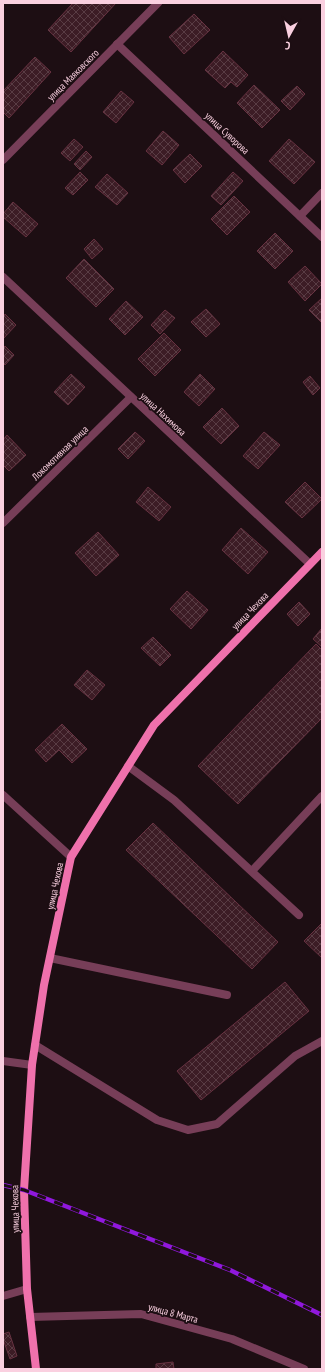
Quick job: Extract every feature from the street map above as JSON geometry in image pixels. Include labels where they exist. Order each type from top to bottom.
[{"type":"street","name":"улица Маяковского","points":[[3,160],[158,3]]},
{"type":"street","name":"улица Суворова","points":[[117,44],[322,237]]},
{"type":"street","points":[[300,216],[322,193]]},
{"type":"street","name":"улица Нахимова","points":[[3,277],[310,564]]},
{"type":"street","name":"Локомотивная улица","points":[[3,523],[131,397]]},
{"type":"street","name":"улица Чехова","points":[[36,1369],[27,1289],[24,1190],[32,1065],[44,985],[71,857],[154,724],[322,552]]},
{"type":"street","points":[[128,766],[174,800],[299,915]]},
{"type":"street","points":[[3,795],[71,857]]},
{"type":"street","points":[[252,871],[322,796]]},
{"type":"street","points":[[50,958],[227,995]]},
{"type":"street","points":[[35,1046],[157,1120],[188,1130],[217,1124],[295,1056],[322,1041]]},
{"type":"street","points":[[3,1062],[32,1065]]},
{"type":"street","points":[[3,1296],[27,1289]]},
{"type":"street","name":"улица 8 Марта","points":[[30,1318],[140,1314],[232,1339],[304,1369]]},
{"type":"building","points":[[73,3],[116,3],[71,52],[48,30]]},
{"type":"building","points":[[194,14],[210,30],[184,54],[169,37]]},
{"type":"building","points":[[223,51],[248,75],[237,87],[231,82],[225,88],[205,70]]},
{"type":"building","points":[[35,57],[51,72],[9,118],[3,112],[3,91]]},
{"type":"building","points":[[254,85],[280,110],[262,128],[237,103]]},
{"type":"building","points":[[297,86],[305,94],[290,110],[281,101]]},
{"type":"building","points":[[121,91],[134,102],[116,123],[103,112]]},
{"type":"building","points":[[163,131],[179,145],[162,165],[146,151]]},
{"type":"building","points":[[74,139],[83,147],[70,161],[61,153]]},
{"type":"building","points":[[289,139],[315,162],[294,184],[269,161]]},
{"type":"building","points":[[86,151],[92,157],[80,170],[74,164]]},
{"type":"building","points":[[190,154],[202,166],[185,183],[173,170]]},
{"type":"building","points":[[80,172],[88,180],[73,195],[65,188]]},
{"type":"building","points":[[233,172],[243,181],[221,205],[211,196]]},
{"type":"building","points":[[107,174],[128,193],[117,205],[95,187]]},
{"type":"building","points":[[234,196],[250,212],[227,235],[211,219]]},
{"type":"building","points":[[13,202],[38,224],[26,237],[3,217],[3,214]]},
{"type":"building","points":[[275,233],[293,251],[275,269],[257,251]]},
{"type":"building","points":[[94,239],[103,249],[92,259],[84,249]]},
{"type":"building","points":[[84,259],[114,289],[96,307],[66,278]]},
{"type":"building","points":[[305,266],[322,284],[305,301],[288,282]]},
{"type":"building","points":[[322,298],[322,323],[309,310]]},
{"type":"building","points":[[126,301],[143,317],[125,335],[109,319]]},
{"type":"building","points":[[206,309],[220,324],[206,337],[191,322]]},
{"type":"building","points":[[165,310],[175,318],[160,334],[151,325]]},
{"type":"building","points":[[5,314],[16,325],[3,339],[3,317]]},
{"type":"building","points":[[164,333],[181,350],[155,376],[138,359]]},
{"type":"building","points":[[5,346],[14,355],[5,365],[3,363],[3,348]]},
{"type":"building","points":[[71,374],[85,387],[68,405],[54,392]]},
{"type":"building","points":[[200,374],[215,389],[199,406],[184,392]]},
{"type":"building","points":[[310,376],[320,388],[313,395],[303,382]]},
{"type":"building","points":[[222,408],[239,426],[221,444],[203,427]]},
{"type":"building","points":[[135,432],[145,441],[128,459],[118,449]]},
{"type":"building","points":[[264,432],[280,445],[258,469],[243,456]]},
{"type":"building","points":[[7,435],[26,455],[9,471],[3,465],[3,440]]},
{"type":"building","points":[[305,482],[322,499],[302,518],[285,502]]},
{"type":"building","points":[[148,487],[171,507],[159,521],[136,502]]},
{"type":"building","points":[[241,528],[268,552],[248,574],[222,550]]},
{"type":"building","points":[[98,532],[119,555],[96,576],[75,553]]},
{"type":"building","points":[[187,591],[208,610],[191,629],[170,609]]},
{"type":"building","points":[[299,602],[310,614],[298,626],[287,614]]},
{"type":"building","points":[[322,628],[322,647],[313,639]]},
{"type":"building","points":[[153,637],[171,655],[160,666],[141,648]]},
{"type":"building","points":[[316,644],[322,650],[322,718],[238,804],[198,766]]},
{"type":"building","points":[[87,670],[105,685],[92,700],[74,685]]},
{"type":"building","points":[[62,724],[87,749],[72,763],[59,750],[46,762],[35,750]]},
{"type":"building","points":[[153,823],[278,942],[252,969],[126,850]]},
{"type":"building","points":[[322,923],[322,958],[304,941]]},
{"type":"building","points":[[285,982],[309,1011],[201,1100],[177,1071]]},
{"type":"building","points":[[9,1332],[17,1356],[10,1359],[3,1339],[3,1334]]},
{"type":"building","points":[[173,1362],[174,1369],[156,1369],[156,1364]]},
{"type":"railway","points":[[3,1185],[24,1190],[230,1270],[322,1315]]}]
